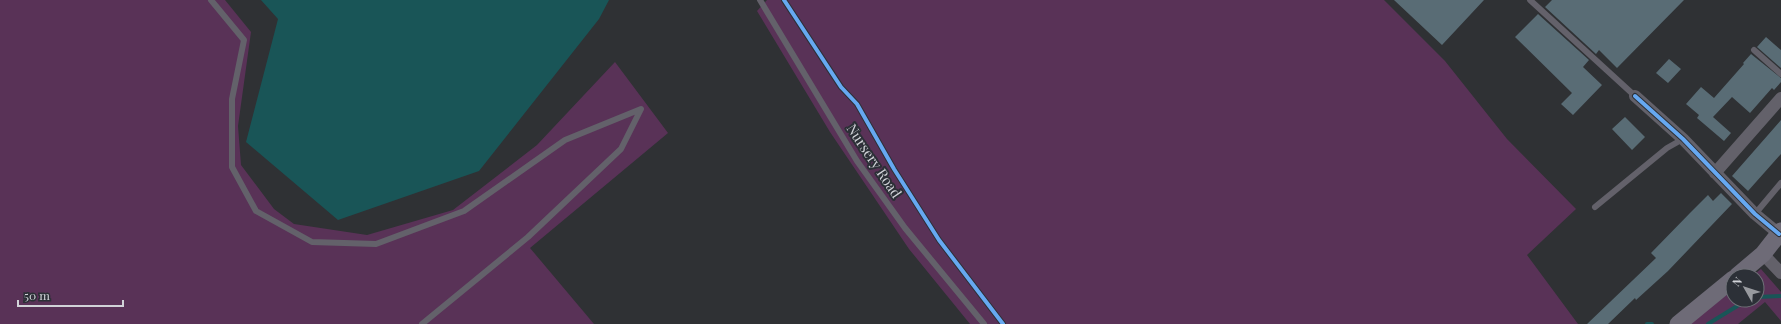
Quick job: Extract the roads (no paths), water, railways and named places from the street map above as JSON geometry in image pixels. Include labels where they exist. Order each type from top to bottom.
[{"type":"main road","points":[[1746,268],[1763,254],[1780,233]]},
{"type":"main road","points":[[1678,324],[1725,286]]},
{"type":"street","points":[[1635,96],[1682,139],[1755,214],[1780,233]]},
{"type":"street","points":[[1715,173],[1781,98]]},
{"type":"street","points":[[1763,254],[1781,273]]},
{"type":"lane","points":[[211,0],[244,40],[232,99],[232,167],[256,211],[312,242],[376,244],[464,211],[565,140],[641,109],[620,149],[528,237],[422,324]]},
{"type":"lane","name":"Nursery Road","points":[[760,0],[858,161],[906,228],[984,324]]},
{"type":"lane","points":[[1530,0],[1635,96]]},
{"type":"lane","points":[[1754,50],[1781,74]]},
{"type":"lane","points":[[1595,207],[1667,148],[1682,139]]},
{"type":"lane","points":[[1755,214],[1781,183]]},
{"type":"water","points":[[261,0],[609,0],[599,19],[479,171],[338,220],[246,142],[278,19]]},
{"type":"waterway","points":[[1765,297],[1780,296]]},
{"type":"waterway","points":[[1708,324],[1734,308]]},
{"type":"waterway","points":[[1647,324],[1652,324]]}]
